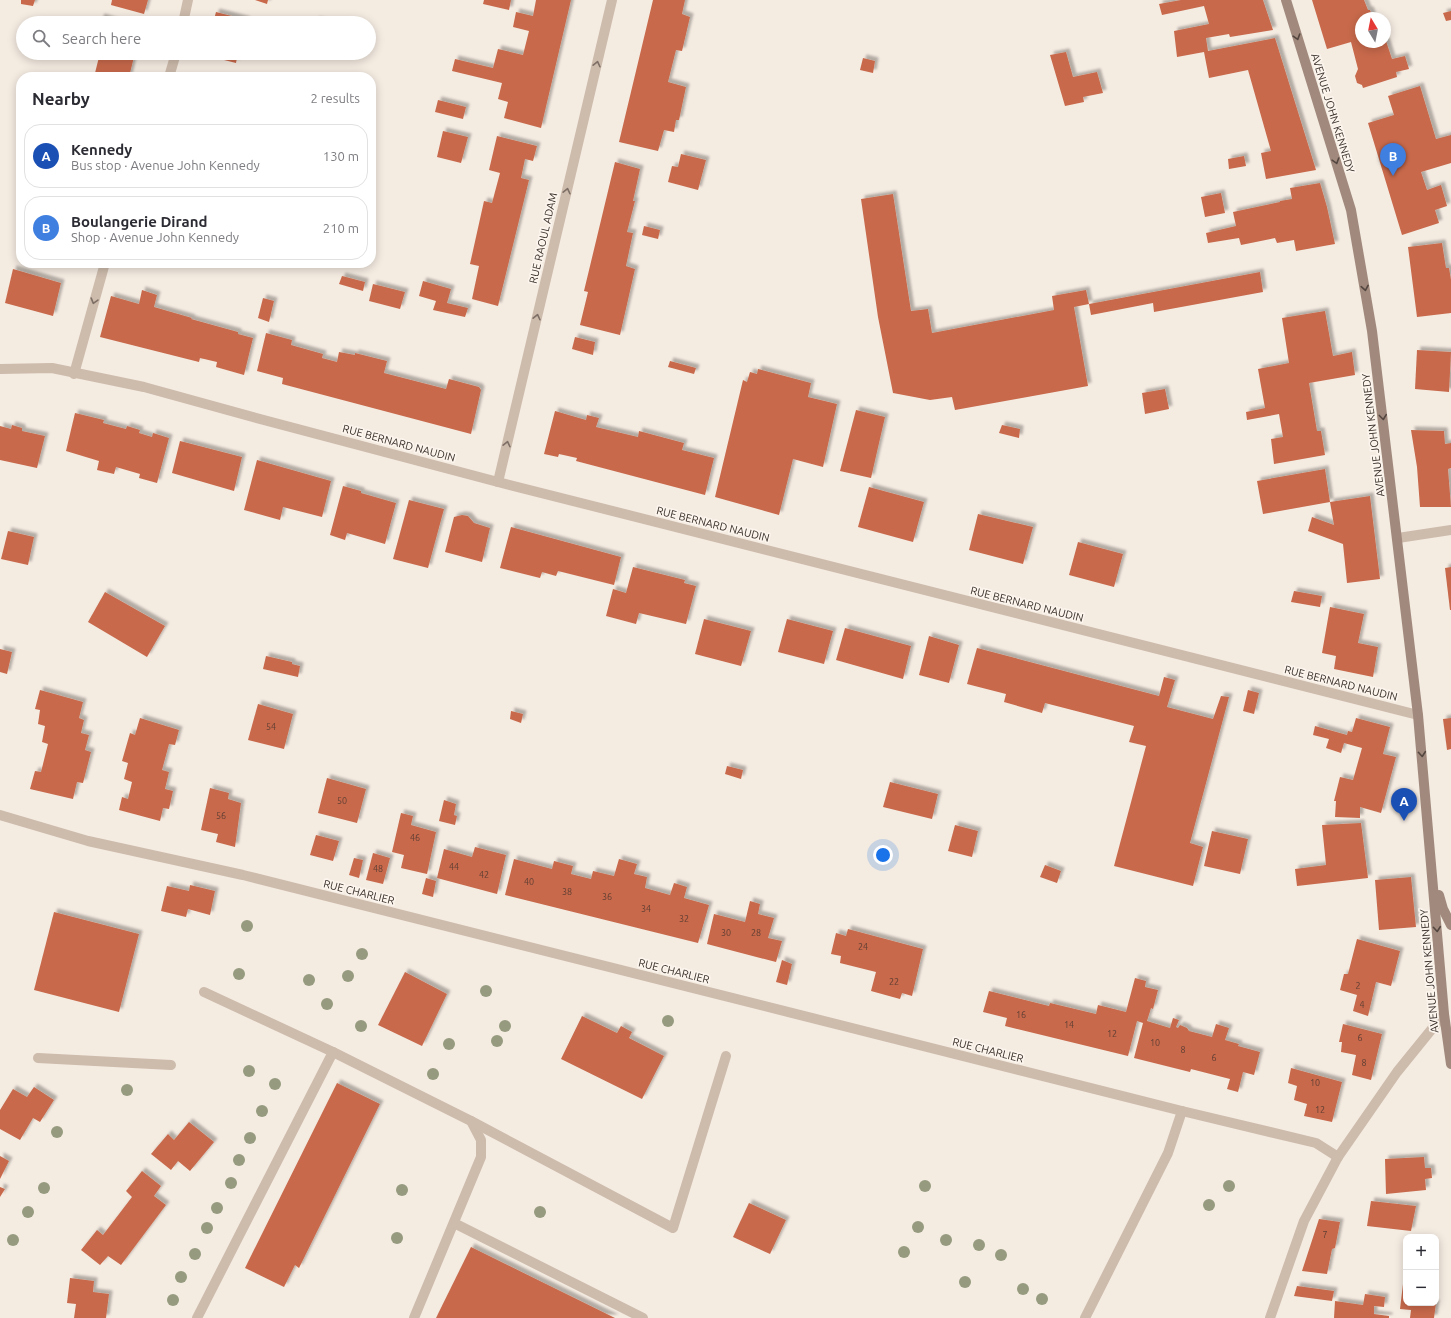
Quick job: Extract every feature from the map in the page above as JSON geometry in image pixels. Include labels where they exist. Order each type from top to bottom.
[{"type":"main road","name":"AVENUE JOHN KENNEDY","points":[[1286,0],[1351,210],[1372,331],[1418,715],[1444,1014],[1451,1064]]},
{"type":"main road","name":"AVENUE JOHN KENNEDY","points":[[1433,876],[1443,909],[1451,925]]},
{"type":"main road","points":[[1444,1014],[1451,1005]]},
{"type":"street","points":[[185,16],[188,0]]},
{"type":"street","name":"RUE RAOUL ADAM","points":[[498,482],[612,0]]},
{"type":"street","points":[[170,72],[174,60]]},
{"type":"street","points":[[74,374],[104,268]]},
{"type":"street","name":"RUE BERNARD NAUDIN","points":[[0,369],[52,368],[74,374],[144,387],[498,482],[1418,715]]},
{"type":"street","points":[[1398,538],[1451,530]]},
{"type":"street","name":"RUE CHARLIER","points":[[0,815],[88,841],[243,875],[1182,1111],[1316,1143],[1338,1157]]},
{"type":"street","points":[[204,992],[333,1052],[471,1121],[673,1228],[726,1056]]},
{"type":"street","points":[[1270,1318],[1304,1221],[1338,1157],[1397,1072],[1444,1014]]},
{"type":"street","points":[[197,1318],[333,1052]]},
{"type":"street","points":[[38,1058],[171,1065]]},
{"type":"street","points":[[1085,1318],[1168,1153],[1182,1111]]},
{"type":"street","points":[[414,1318],[481,1158],[481,1140],[471,1121]]},
{"type":"street","points":[[454,1223],[644,1318]]},
{"type":"building","points":[[21,0],[35,0],[33,6],[21,4]]},
{"type":"building","points":[[112,0],[148,0],[144,14],[111,5]]},
{"type":"building","points":[[255,0],[268,0],[267,4]]},
{"type":"building","points":[[484,0],[511,0],[509,10],[483,4]]},
{"type":"building","points":[[536,0],[571,0],[541,128],[504,118],[508,102],[498,99],[502,83],[452,71],[455,59],[493,68],[498,49],[523,55],[529,31],[513,27],[516,12],[533,16]]},
{"type":"building","points":[[653,0],[685,0],[682,14],[690,17],[682,51],[676,50],[668,82],[686,87],[679,120],[676,120],[674,132],[664,130],[658,151],[619,142]]},
{"type":"building","points":[[1181,0],[1263,0],[1273,30],[1230,37],[1229,34],[1206,38],[1208,51],[1275,38],[1316,170],[1266,179],[1261,153],[1271,151],[1248,70],[1209,78],[1204,52],[1177,57],[1174,31],[1209,24],[1204,6],[1162,15],[1159,4]]},
{"type":"building","points":[[1312,0],[1364,0],[1368,10],[1371,12],[1355,12],[1355,48],[1388,48],[1392,59],[1405,56],[1409,69],[1396,72],[1397,77],[1363,88],[1362,85],[1357,83],[1355,76],[1358,69],[1351,42],[1327,49]]},
{"type":"building","points":[[1451,11],[1451,20],[1446,21],[1443,13]]},
{"type":"building","points":[[216,12],[232,16],[215,16]]},
{"type":"building","points":[[1066,52],[1073,77],[1097,72],[1103,93],[1083,97],[1084,102],[1065,106],[1050,55]]},
{"type":"building","points":[[863,58],[875,61],[873,73],[860,70]]},
{"type":"building","points":[[98,60],[133,60],[130,72],[95,72]]},
{"type":"building","points":[[224,60],[237,60],[236,63]]},
{"type":"building","points":[[1420,86],[1436,139],[1451,135],[1451,163],[1421,172],[1427,190],[1441,185],[1447,206],[1435,210],[1439,223],[1402,235],[1368,123],[1394,115],[1388,96]]},
{"type":"building","points":[[438,100],[466,107],[463,119],[435,112]]},
{"type":"building","points":[[443,131],[468,137],[461,163],[437,157]]},
{"type":"building","points":[[497,136],[537,146],[533,161],[525,159],[521,178],[529,180],[498,306],[472,299],[479,266],[470,264],[484,201],[492,203],[500,173],[489,170]]},
{"type":"building","points":[[681,154],[706,160],[698,190],[668,182],[672,166],[678,167]]},
{"type":"building","points":[[1244,156],[1246,166],[1229,169],[1228,159]]},
{"type":"building","points":[[615,162],[640,169],[633,201],[635,201],[627,232],[633,233],[626,266],[635,269],[620,335],[580,325],[588,292],[584,291]]},
{"type":"building","points":[[1320,183],[1335,244],[1296,251],[1294,240],[1277,243],[1275,238],[1241,245],[1239,238],[1208,243],[1206,233],[1236,226],[1233,212],[1292,199],[1290,188]]},
{"type":"building","points":[[1221,193],[1225,213],[1205,217],[1201,197]]},
{"type":"building","points":[[893,194],[911,311],[928,309],[932,333],[1054,310],[1052,296],[1086,290],[1089,304],[1074,307],[1088,386],[955,410],[952,397],[930,400],[893,393],[878,317],[861,199]]},
{"type":"building","points":[[644,226],[660,230],[658,239],[642,235]]},
{"type":"building","points":[[1442,243],[1446,268],[1449,268],[1451,280],[1451,313],[1417,317],[1408,247]]},
{"type":"building","points":[[13,269],[61,283],[53,316],[5,303]]},
{"type":"building","points":[[1260,272],[1263,292],[1154,312],[1153,303],[1091,315],[1089,304]]},
{"type":"building","points":[[342,276],[365,282],[363,291],[339,284]]},
{"type":"building","points":[[423,281],[451,289],[447,303],[468,308],[465,317],[433,310],[436,301],[419,296]]},
{"type":"building","points":[[373,284],[405,292],[400,309],[369,301]]},
{"type":"building","points":[[142,290],[157,295],[154,307],[238,332],[238,334],[253,338],[244,375],[216,367],[217,362],[200,358],[199,362],[100,337],[111,296],[139,304]]},
{"type":"building","points":[[263,298],[274,301],[269,322],[258,318]]},
{"type":"building","points":[[1325,311],[1333,356],[1352,352],[1355,375],[1309,383],[1317,431],[1321,431],[1325,455],[1274,464],[1271,439],[1283,437],[1279,414],[1247,420],[1246,412],[1265,408],[1258,369],[1289,363],[1282,318]]},
{"type":"building","points":[[266,333],[292,340],[291,345],[323,354],[322,358],[337,362],[339,352],[355,355],[355,353],[387,361],[384,373],[446,389],[449,379],[479,387],[481,390],[471,434],[282,384],[283,378],[257,371]]},
{"type":"building","points":[[575,337],[595,342],[593,355],[572,349]]},
{"type":"building","points":[[1417,350],[1451,352],[1449,392],[1415,389]]},
{"type":"building","points":[[670,361],[696,368],[694,374],[668,367]]},
{"type":"building","points":[[758,369],[811,383],[808,397],[837,404],[823,467],[793,459],[779,515],[715,497],[743,380],[747,382],[750,372],[757,374]]},
{"type":"building","points":[[1165,389],[1169,409],[1145,414],[1142,393]]},
{"type":"building","points":[[856,410],[885,417],[871,478],[840,471]]},
{"type":"building","points":[[555,411],[586,420],[587,415],[599,418],[596,427],[638,437],[639,431],[684,443],[682,450],[714,458],[705,495],[576,461],[577,458],[559,454],[558,457],[544,454]]},
{"type":"building","points":[[75,413],[104,420],[103,423],[126,429],[127,426],[140,430],[139,433],[152,437],[153,433],[169,438],[157,483],[139,478],[140,474],[116,467],[114,474],[97,470],[99,461],[66,451]]},
{"type":"building","points":[[12,425],[22,428],[22,431],[45,436],[37,468],[0,460],[0,426],[11,429]]},
{"type":"building","points":[[1002,425],[1020,429],[1019,438],[999,433]]},
{"type":"building","points":[[1411,430],[1444,431],[1445,444],[1451,443],[1451,468],[1448,469],[1451,507],[1420,507],[1417,467]]},
{"type":"building","points":[[180,441],[242,457],[234,491],[172,473]]},
{"type":"building","points":[[257,460],[331,481],[322,517],[283,507],[280,520],[244,510]]},
{"type":"building","points":[[1325,469],[1330,502],[1263,514],[1257,481]]},
{"type":"building","points":[[343,486],[396,503],[385,544],[347,533],[345,540],[330,535]]},
{"type":"building","points":[[869,487],[924,502],[913,542],[858,527]]},
{"type":"building","points":[[1370,496],[1380,579],[1347,583],[1343,544],[1308,531],[1312,517],[1334,525],[1330,502]]},
{"type":"building","points":[[409,500],[444,509],[428,568],[393,559]]},
{"type":"building","points":[[978,514],[1033,527],[1023,564],[969,550]]},
{"type":"building","points":[[462,515],[468,516],[474,523],[490,528],[482,562],[445,552],[454,517]]},
{"type":"building","points":[[511,527],[621,557],[614,585],[558,571],[556,576],[542,572],[540,578],[500,568]]},
{"type":"building","points":[[8,531],[34,537],[28,565],[1,559]]},
{"type":"building","points":[[1078,542],[1123,554],[1114,587],[1069,575]]},
{"type":"building","points":[[633,567],[685,580],[684,583],[696,586],[686,624],[639,613],[636,624],[606,616],[613,589],[626,593]]},
{"type":"building","points":[[1451,567],[1451,610],[1450,610],[1445,568]]},
{"type":"building","points":[[1294,591],[1322,596],[1320,607],[1291,602]]},
{"type":"building","points":[[105,592],[165,626],[147,657],[88,622]]},
{"type":"building","points":[[1330,607],[1364,614],[1358,643],[1378,647],[1373,677],[1334,669],[1336,656],[1322,653]]},
{"type":"building","points":[[704,619],[751,631],[741,666],[695,654]]},
{"type":"building","points":[[787,619],[833,631],[824,664],[778,652]]},
{"type":"building","points":[[845,628],[911,646],[903,679],[836,660]]},
{"type":"building","points":[[929,636],[959,645],[949,683],[919,675]]},
{"type":"building","points":[[977,648],[1159,696],[1164,677],[1175,680],[1167,707],[1213,719],[1221,696],[1229,697],[1190,843],[1203,847],[1193,886],[1114,866],[1146,746],[1129,742],[1134,726],[1045,703],[1042,713],[1004,702],[1006,694],[967,684]]},
{"type":"building","points":[[0,649],[12,652],[7,674],[0,672]]},
{"type":"building","points":[[266,656],[292,662],[292,664],[300,666],[298,677],[263,669]]},
{"type":"building","points":[[40,690],[83,702],[79,718],[84,720],[81,733],[89,735],[85,750],[91,752],[83,783],[77,782],[73,799],[30,789],[35,771],[41,772],[48,744],[42,742],[45,726],[38,724],[40,710],[35,709]]},
{"type":"building","points":[[1248,690],[1259,693],[1254,714],[1243,711]]},
{"type":"building","points":[[258,704],[293,714],[284,749],[248,740]]},
{"type":"building","points":[[511,711],[523,714],[521,723],[510,719]]},
{"type":"building","points":[[140,718],[179,730],[175,745],[169,744],[162,770],[169,772],[165,789],[173,791],[169,809],[163,808],[160,821],[119,810],[122,797],[128,799],[132,782],[124,779],[128,763],[122,761],[130,733],[135,735]]},
{"type":"building","points":[[1356,718],[1390,727],[1383,754],[1396,757],[1381,813],[1360,807],[1360,818],[1335,817],[1336,801],[1334,801],[1340,777],[1353,780],[1362,748],[1344,743],[1341,753],[1326,748],[1329,739],[1313,735],[1315,726],[1347,735],[1348,731],[1352,732]]},
{"type":"building","points":[[1451,718],[1451,749],[1447,750],[1443,719]]},
{"type":"building","points":[[727,766],[743,770],[741,779],[725,774]]},
{"type":"building","points":[[327,778],[366,789],[357,823],[318,813]]},
{"type":"building","points":[[890,782],[938,794],[932,819],[883,807]]},
{"type":"building","points":[[210,788],[229,793],[228,799],[241,803],[235,847],[216,842],[218,834],[201,830]]},
{"type":"building","points":[[444,800],[456,804],[454,815],[457,816],[455,825],[439,821]]},
{"type":"building","points":[[401,813],[413,816],[411,825],[436,832],[427,874],[401,868],[404,855],[392,852]]},
{"type":"building","points":[[1361,823],[1368,878],[1297,886],[1295,869],[1326,865],[1322,825]]},
{"type":"building","points":[[955,825],[978,831],[972,857],[948,851]]},
{"type":"building","points":[[1212,831],[1248,839],[1240,874],[1204,866]]},
{"type":"building","points":[[316,835],[339,841],[333,861],[310,855]]},
{"type":"building","points":[[475,847],[506,855],[497,894],[437,878],[444,849],[472,857]]},
{"type":"building","points":[[373,853],[390,858],[383,884],[366,880]]},
{"type":"building","points":[[354,858],[363,860],[359,878],[349,875]]},
{"type":"building","points":[[514,859],[552,869],[554,861],[573,866],[571,874],[591,879],[593,871],[614,876],[619,859],[637,864],[634,874],[647,877],[645,888],[670,895],[674,883],[687,887],[684,898],[709,905],[698,943],[505,895]]},
{"type":"building","points":[[1045,865],[1061,871],[1057,883],[1040,877]]},
{"type":"building","points":[[1411,877],[1416,927],[1379,930],[1375,880]]},
{"type":"building","points":[[426,878],[436,881],[433,897],[422,894]]},
{"type":"building","points":[[190,885],[215,891],[210,915],[188,909],[186,917],[161,911],[167,886],[189,891]]},
{"type":"building","points":[[750,901],[760,904],[758,914],[774,918],[768,938],[782,941],[776,962],[707,944],[714,914],[745,922]]},
{"type":"building","points":[[54,912],[139,934],[119,1012],[34,990]]},
{"type":"building","points":[[848,929],[923,949],[912,996],[902,993],[900,999],[871,991],[876,972],[840,963],[841,956],[831,954],[836,933],[846,936]]},
{"type":"building","points":[[1357,939],[1400,951],[1391,986],[1376,982],[1368,1016],[1353,1011],[1357,995],[1340,990],[1344,974],[1348,974]]},
{"type":"building","points":[[782,960],[792,964],[787,985],[776,982]]},
{"type":"building","points":[[405,972],[447,994],[422,1046],[378,1025]]},
{"type":"building","points":[[1135,978],[1146,981],[1145,987],[1158,990],[1153,1009],[1151,1008],[1147,1021],[1170,1028],[1173,1018],[1179,1020],[1176,1027],[1178,1028],[1180,1025],[1187,1028],[1189,1031],[1212,1037],[1216,1024],[1229,1028],[1225,1040],[1239,1044],[1238,1046],[1260,1052],[1254,1075],[1243,1072],[1238,1092],[1227,1089],[1230,1079],[1191,1069],[1190,1072],[1134,1058],[1143,1023],[1137,1021],[1128,1056],[1005,1026],[1007,1018],[983,1012],[989,991],[1049,1006],[1050,1003],[1096,1014],[1098,1005],[1126,1012]]},
{"type":"building","points":[[582,1016],[617,1033],[621,1026],[632,1032],[629,1038],[664,1056],[642,1099],[561,1059]]},
{"type":"building","points":[[1343,1024],[1382,1034],[1371,1080],[1352,1075],[1356,1055],[1341,1052],[1342,1042],[1339,1042]]},
{"type":"building","points":[[1291,1068],[1342,1082],[1332,1122],[1304,1116],[1307,1104],[1294,1100],[1297,1086],[1288,1083]]},
{"type":"building","points":[[337,1083],[380,1104],[299,1268],[295,1265],[284,1287],[245,1268]]},
{"type":"building","points":[[34,1087],[54,1100],[40,1122],[33,1118],[20,1140],[0,1129],[0,1110],[13,1089],[27,1097]]},
{"type":"building","points":[[189,1122],[214,1142],[190,1171],[178,1161],[171,1170],[151,1154],[168,1134],[174,1140]]},
{"type":"building","points":[[0,1156],[9,1161],[0,1179]]},
{"type":"building","points":[[1424,1157],[1425,1168],[1431,1168],[1432,1178],[1425,1179],[1426,1190],[1386,1194],[1385,1159]]},
{"type":"building","points":[[142,1171],[161,1186],[154,1196],[166,1205],[121,1265],[108,1256],[100,1265],[81,1250],[97,1230],[103,1235],[132,1197],[126,1191]]},
{"type":"building","points":[[0,1187],[5,1189],[0,1197]]},
{"type":"building","points":[[1371,1201],[1416,1206],[1411,1231],[1367,1226]]},
{"type":"building","points":[[749,1203],[786,1220],[770,1254],[733,1237]]},
{"type":"building","points":[[1319,1219],[1340,1222],[1335,1248],[1332,1249],[1327,1274],[1302,1271]]},
{"type":"building","points":[[471,1247],[615,1318],[436,1318]]},
{"type":"building","points":[[70,1278],[94,1281],[93,1292],[109,1294],[106,1318],[74,1318],[76,1304],[67,1303]]},
{"type":"building","points":[[1403,1284],[1403,1306],[1436,1306],[1434,1318],[1410,1318],[1411,1310],[1400,1309]]},
{"type":"building","points":[[1297,1286],[1334,1291],[1332,1301],[1294,1296]]},
{"type":"building","points":[[1365,1294],[1385,1297],[1384,1307],[1374,1306],[1374,1314],[1389,1316],[1389,1318],[1334,1318],[1335,1301],[1363,1305]]},
{"type":"place","name":"Boulangerie Dirand","points":[[1393,176]]},
{"type":"place","name":"Kennedy","points":[[1404,821]]}]
